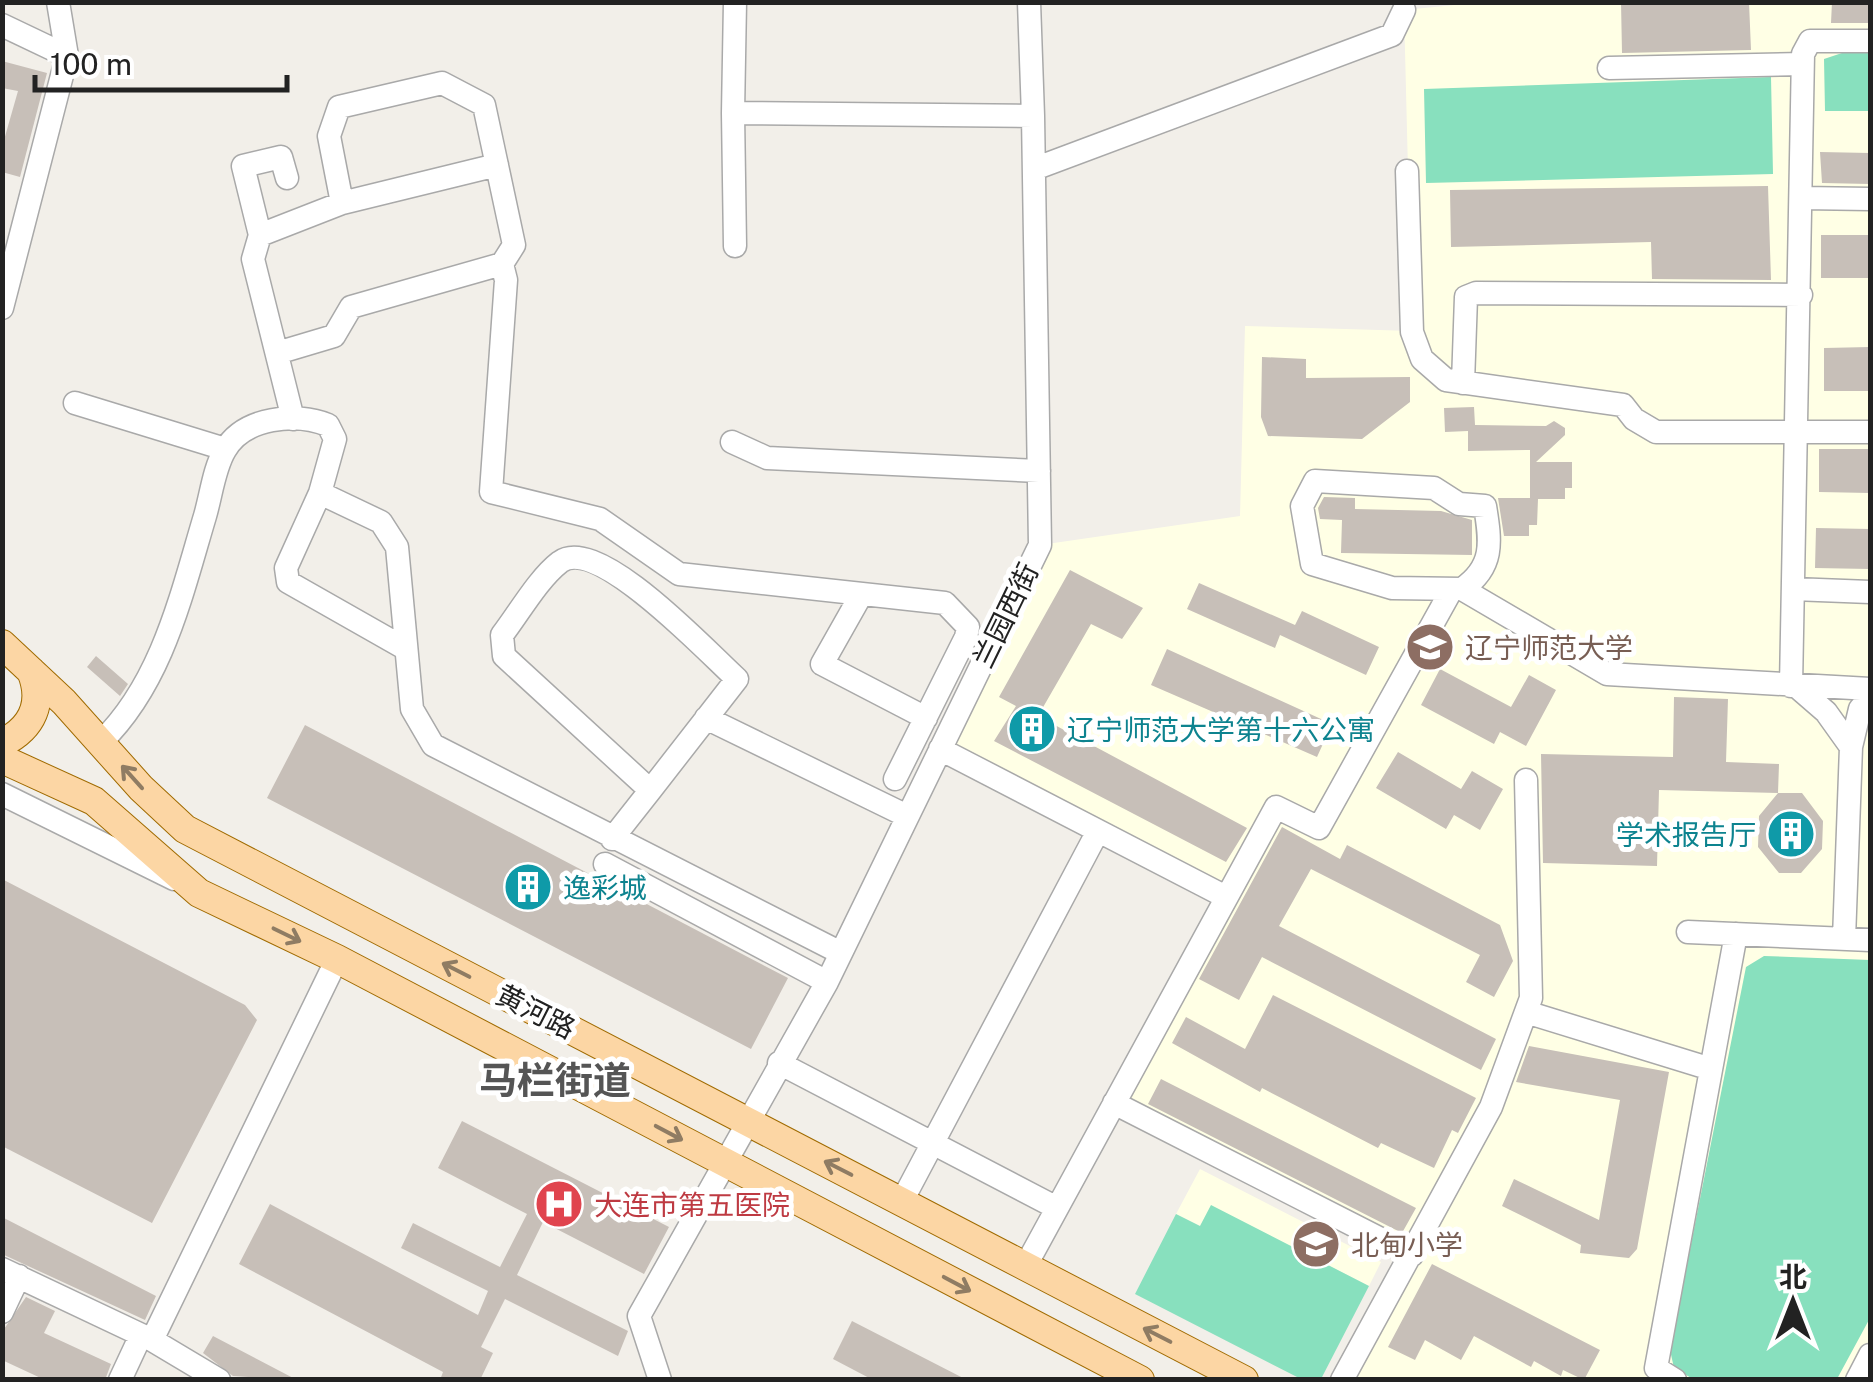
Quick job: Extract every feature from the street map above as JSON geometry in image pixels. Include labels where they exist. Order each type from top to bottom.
[{"type":"main road","name":"黄河路","points":[[12,655],[185,829],[1244,1380]]},
{"type":"main road","points":[[2,743],[26,725],[37,709],[39,696],[12,655]]},
{"type":"main road","name":"黄河路","points":[[2,759],[60,783],[124,823],[199,893],[337,959],[1140,1380]]},
{"type":"street","points":[[2,308],[68,56],[58,2]]},
{"type":"street","points":[[735,2],[736,246]]},
{"type":"street","name":"兰园西街","points":[[660,1380],[639,1316],[826,982],[1040,545],[1029,2]]},
{"type":"street","points":[[1034,170],[1392,35],[1404,10]]},
{"type":"street","points":[[2,26],[68,56]]},
{"type":"street","points":[[1794,686],[1804,46],[1810,41],[1870,41]]},
{"type":"street","points":[[1609,68],[1802,64]]},
{"type":"street","points":[[276,354],[334,336],[351,308],[502,264],[514,245],[484,106],[442,83],[339,106],[329,136],[342,203]]},
{"type":"street","points":[[734,113],[1033,116]]},
{"type":"street","points":[[287,178],[281,157],[242,166],[260,234],[253,259],[293,418]]},
{"type":"street","points":[[260,234],[342,203],[496,165]]},
{"type":"street","points":[[1407,171],[1412,332],[1422,358],[1446,380],[1624,404],[1634,419],[1656,432],[1870,432]]},
{"type":"street","points":[[1802,198],[1870,199]]},
{"type":"street","points":[[502,264],[506,280],[492,492],[600,519],[679,574],[944,603],[968,627],[895,779]]},
{"type":"street","points":[[1462,383],[1462,310],[1466,298],[1476,294],[1801,295]]},
{"type":"street","points":[[75,403],[225,448]]},
{"type":"street","points":[[101,742],[131,713],[171,628],[225,448],[256,423],[293,418],[328,425],[335,439],[320,494],[286,568],[288,582],[406,649]]},
{"type":"street","points":[[732,442],[766,458],[1038,471]]},
{"type":"street","points":[[1024,1267],[1276,806],[1320,828],[1457,589],[1481,576],[1487,564],[1485,506],[1459,504],[1434,488],[1315,480],[1302,506],[1312,564],[1392,588],[1457,589],[1607,674],[1870,689]]},
{"type":"street","points":[[320,494],[381,522],[397,547],[412,709],[432,746],[841,953]]},
{"type":"street","points":[[612,838],[650,790],[706,718],[737,680],[617,571],[580,556],[560,561],[502,634],[504,656],[650,790]]},
{"type":"street","points":[[1793,589],[1870,592]]},
{"type":"street","points":[[861,595],[822,664],[926,718]]},
{"type":"street","points":[[1794,686],[1826,712],[1851,746]]},
{"type":"street","points":[[1844,939],[1860,847],[1851,746],[1860,710],[1870,698]]},
{"type":"street","points":[[706,718],[908,816]]},
{"type":"street","points":[[940,749],[1226,898]]},
{"type":"street","points":[[1342,1380],[1491,1107],[1531,998],[1526,780]]},
{"type":"street","points":[[2,785],[60,783]]},
{"type":"street","points":[[2,794],[199,893]]},
{"type":"street","points":[[902,1201],[1098,831]]},
{"type":"street","points":[[606,864],[826,982]]},
{"type":"street","points":[[1688,932],[1870,940]]},
{"type":"street","points":[[1675,1380],[1656,1368],[1736,934]]},
{"type":"street","points":[[120,1380],[147,1338],[337,959]]},
{"type":"street","points":[[1526,1012],[1711,1070]]},
{"type":"street","points":[[780,1063],[1057,1208]]},
{"type":"street","points":[[1114,1102],[1412,1256]]},
{"type":"street","points":[[2,1312],[11,1273],[147,1338],[219,1380]]},
{"type":"street","points":[[1856,1380],[1870,1355]]},
{"type":"shaded area","name":"辽宁师范大学","points":[[1485,2],[1870,3],[1870,1379],[1342,1379],[1411,1255],[1114,1103],[1226,897],[940,749],[1040,545],[1240,516],[1245,326],[1412,331],[1404,10]]},
{"type":"shaded area","name":"北甸小学","points":[[1200,1169],[1381,1262],[1369,1286],[1211,1206],[1200,1226],[1176,1214]]},
{"type":"green space","points":[[1848,51],[1870,52],[1870,111],[1825,111],[1824,59]]},
{"type":"green space","points":[[1771,77],[1773,174],[1426,183],[1424,89]]},
{"type":"green space","points":[[1764,956],[1870,960],[1870,1318],[1837,1379],[1693,1379],[1674,1368],[1670,1350],[1746,967]]},
{"type":"green space","points":[[1211,1205],[1369,1286],[1321,1379],[1301,1379],[1135,1294],[1176,1214],[1200,1226]]},
{"type":"building","points":[[1621,2],[1749,2],[1751,50],[1622,53]]},
{"type":"building","points":[[1832,2],[1870,2],[1870,23],[1831,23]]},
{"type":"building","points":[[2,61],[47,73],[20,177],[2,172],[2,147],[18,91],[2,88]]},
{"type":"building","points":[[1820,152],[1870,153],[1870,184],[1822,183]]},
{"type":"building","points":[[1768,186],[1771,280],[1652,279],[1651,242],[1451,247],[1450,190]]},
{"type":"building","points":[[1821,235],[1870,235],[1870,278],[1821,278]]},
{"type":"building","points":[[1870,347],[1870,391],[1824,391],[1824,348]]},
{"type":"building","points":[[1262,357],[1306,359],[1306,378],[1410,377],[1410,402],[1362,439],[1268,436],[1261,417]]},
{"type":"building","points":[[1474,407],[1475,425],[1546,426],[1554,421],[1565,428],[1565,435],[1536,462],[1572,462],[1572,488],[1565,488],[1565,499],[1538,499],[1537,525],[1529,525],[1529,536],[1504,536],[1498,498],[1530,498],[1530,450],[1468,451],[1468,431],[1445,432],[1444,408]]},
{"type":"building","points":[[1819,449],[1870,449],[1870,493],[1819,492]]},
{"type":"building","points":[[1324,497],[1355,498],[1355,509],[1441,511],[1472,520],[1472,555],[1341,553],[1342,520],[1320,519],[1318,508]]},
{"type":"building","points":[[1816,528],[1870,529],[1870,569],[1815,568]]},
{"type":"building","name":"辽宁师范大学第十六公寓","points":[[1070,570],[1143,608],[1122,639],[1091,624],[1038,716],[1247,828],[1226,862],[994,741],[1016,706],[999,697]]},
{"type":"building","points":[[1199,583],[1295,625],[1302,611],[1379,647],[1366,675],[1280,635],[1275,648],[1187,609]]},
{"type":"building","points":[[1167,649],[1332,724],[1317,757],[1151,685]]},
{"type":"building","points":[[96,656],[128,684],[120,696],[87,667]]},
{"type":"building","points":[[1440,669],[1511,707],[1529,675],[1556,690],[1526,746],[1500,732],[1494,744],[1421,705]]},
{"type":"building","points":[[1674,697],[1728,699],[1726,762],[1779,764],[1778,793],[1659,790],[1657,866],[1543,863],[1541,754],[1673,757]]},
{"type":"building","name":"逸彩城","points":[[305,725],[788,978],[751,1049],[267,798]]},
{"type":"building","points":[[1398,752],[1461,789],[1472,771],[1503,789],[1480,830],[1454,815],[1446,829],[1376,788]]},
{"type":"building","name":"学术报告厅","points":[[1778,793],[1802,793],[1823,821],[1822,849],[1801,873],[1779,873],[1758,847],[1759,816]]},
{"type":"building","points":[[1282,827],[1340,859],[1347,845],[1500,925],[1513,961],[1494,997],[1466,982],[1480,955],[1311,869],[1279,926],[1496,1039],[1481,1070],[1262,957],[1239,1000],[1199,979]]},
{"type":"building","points":[[2,879],[245,1005],[257,1020],[152,1223],[2,1146]]},
{"type":"building","points":[[1273,995],[1476,1098],[1458,1133],[1452,1130],[1434,1168],[1381,1143],[1378,1148],[1262,1088],[1260,1092],[1172,1043],[1186,1017],[1245,1049]]},
{"type":"building","points":[[1529,1046],[1669,1072],[1637,1249],[1629,1258],[1580,1253],[1581,1245],[1502,1206],[1514,1179],[1599,1220],[1620,1100],[1516,1082]]},
{"type":"building","points":[[1161,1079],[1416,1208],[1402,1233],[1148,1104]]},
{"type":"building","points":[[462,1121],[669,1227],[644,1274],[543,1222],[517,1275],[628,1331],[618,1356],[505,1299],[481,1347],[493,1353],[480,1380],[440,1380],[443,1372],[239,1264],[270,1204],[478,1315],[488,1291],[401,1248],[413,1223],[500,1267],[527,1214],[438,1168]]},
{"type":"building","points":[[2,1217],[156,1296],[145,1320],[2,1254]]},
{"type":"building","points":[[1432,1264],[1600,1350],[1584,1380],[1563,1370],[1561,1376],[1534,1361],[1531,1367],[1474,1336],[1461,1360],[1425,1340],[1415,1360],[1388,1347]]},
{"type":"building","points":[[26,1297],[55,1311],[44,1333],[111,1364],[105,1380],[45,1380],[2,1360],[2,1332]]},
{"type":"building","points":[[852,1321],[967,1380],[873,1380],[833,1359]]},
{"type":"building","points":[[213,1336],[297,1380],[233,1376],[203,1353]]},
{"type":"place","name":"辽宁师范大学","points":[[1430,647]]},
{"type":"place","name":"辽宁师范大学第十六公寓","points":[[1032,729]]},
{"type":"place","name":"学术报告厅","points":[[1791,834]]},
{"type":"place","name":"逸彩城","points":[[528,887]]},
{"type":"place","name":"大连市第五医院","points":[[559,1204]]},
{"type":"place","name":"北甸小学","points":[[1316,1244]]},
{"type":"district","name":"马栏街道","points":[[555,1080]]}]
